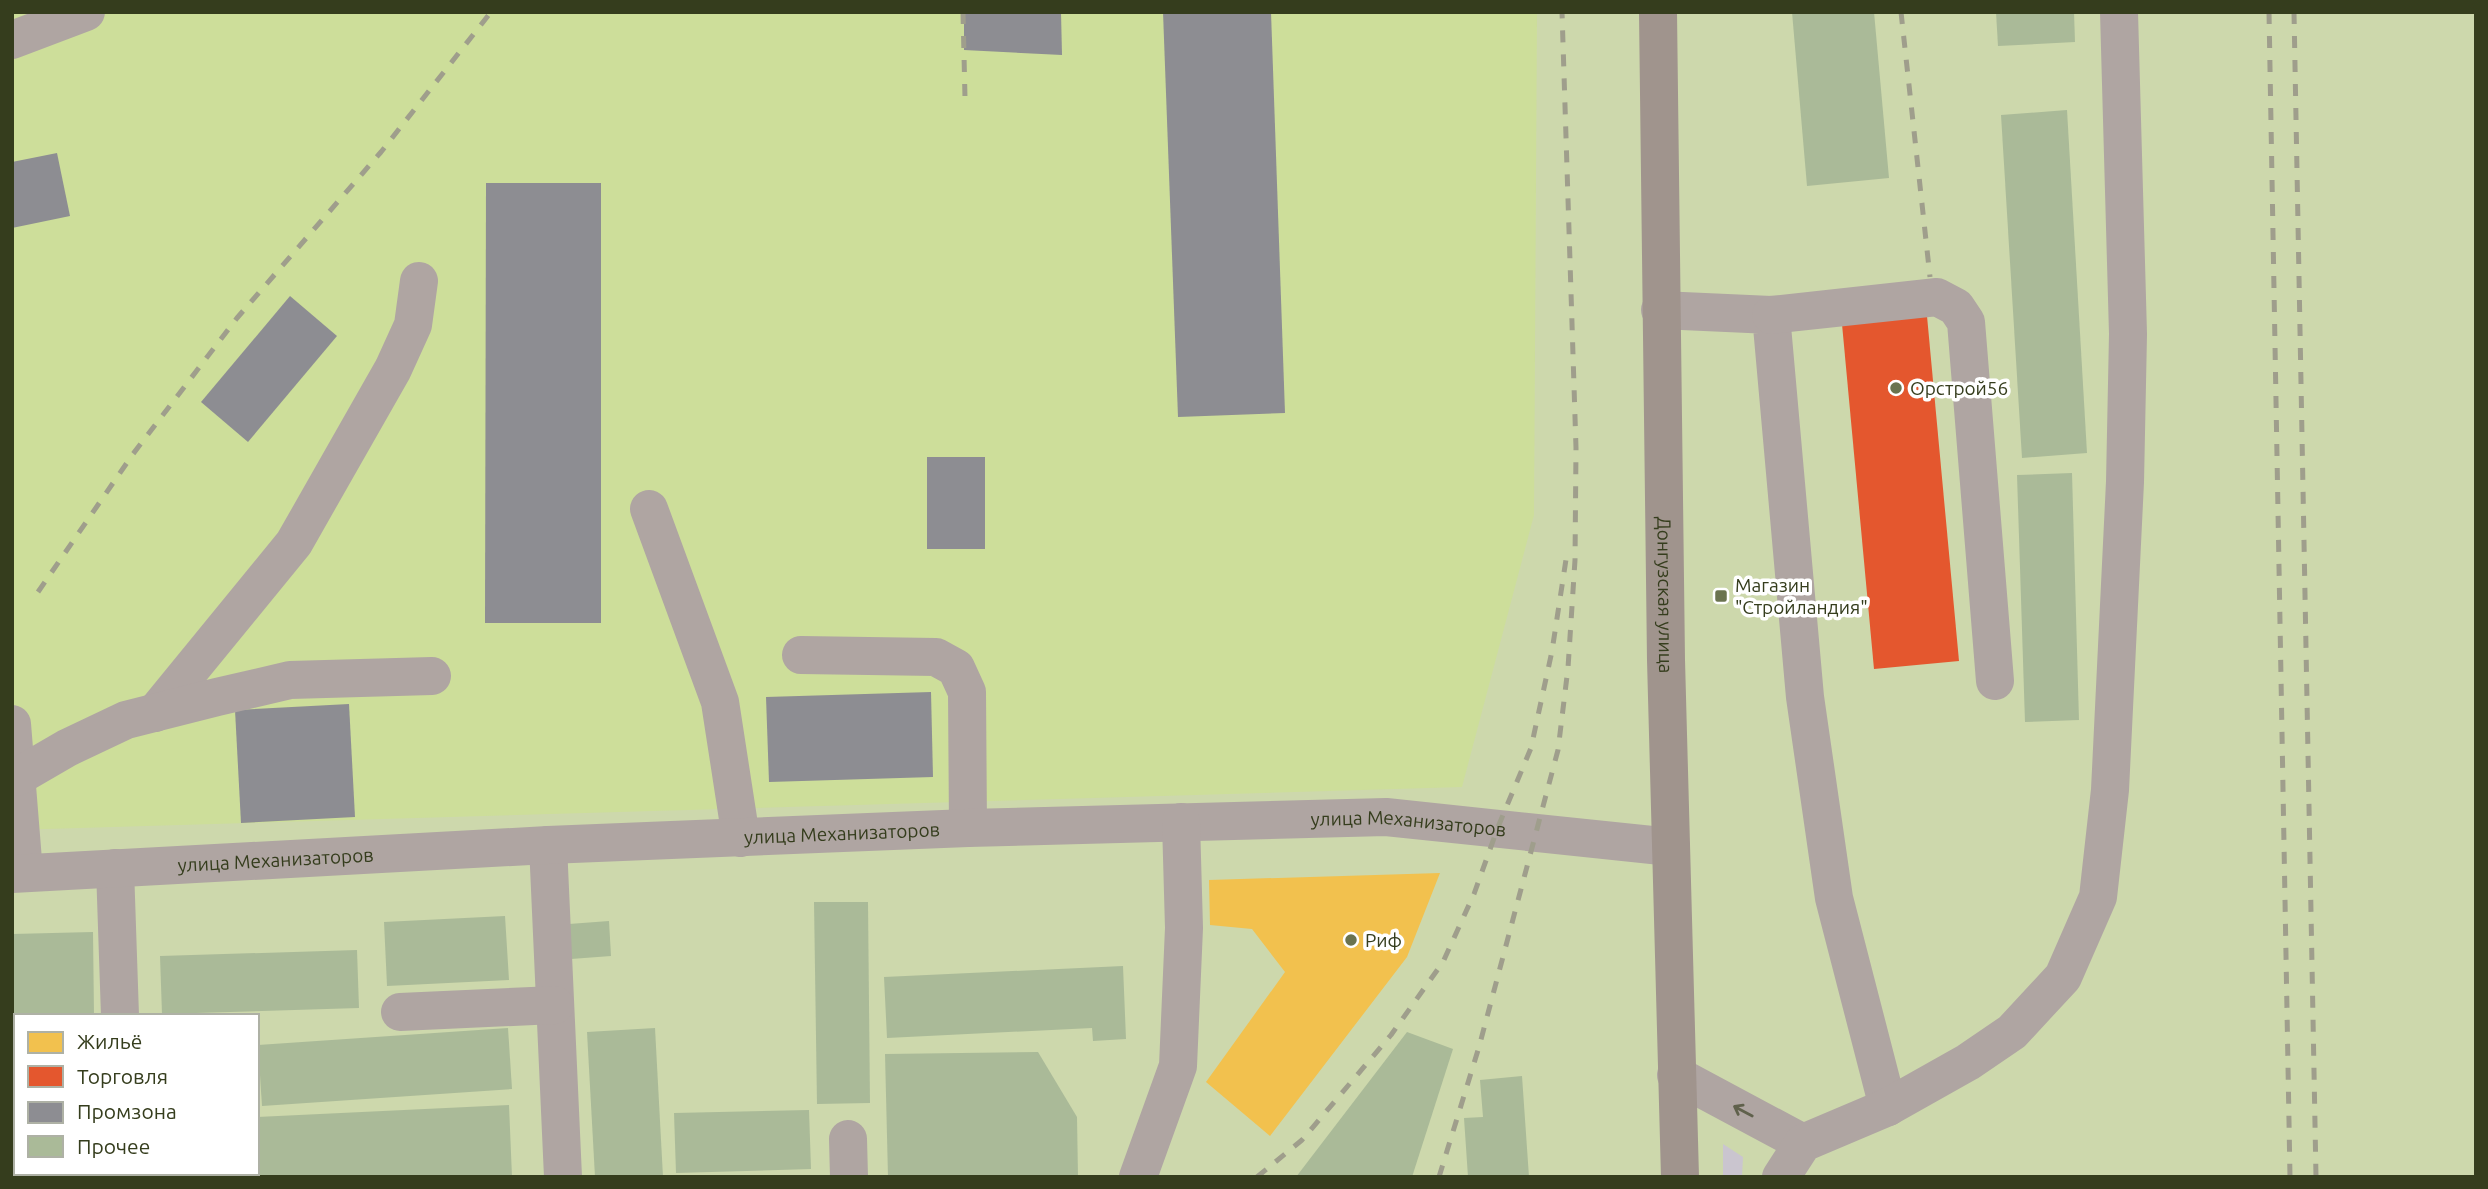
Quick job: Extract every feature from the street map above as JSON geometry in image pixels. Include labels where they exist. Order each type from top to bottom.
[{"type":"highway","name":"Донгузская улица","points":[[1658,12],[1660,310],[1680,1177]]},
{"type":"street","points":[[12,40],[86,12]]},
{"type":"street","points":[[1781,1177],[1803,1143],[1888,1107],[1968,1062],[2012,1032],[2063,977],[2098,897],[2109,790],[2125,468],[2127,334],[2119,12]]},
{"type":"street","points":[[155,713],[294,543],[393,369],[412,325],[419,281]]},
{"type":"street","points":[[1660,310],[1771,314],[1937,297],[1956,307],[1965,323],[1995,681]]},
{"type":"street","points":[[1771,314],[1805,697],[1834,898],[1888,1107]]},
{"type":"street","points":[[649,509],[720,702],[741,838]]},
{"type":"street","points":[[801,655],[936,657],[956,668],[967,692],[968,828]]},
{"type":"street","points":[[16,777],[67,748],[126,720],[290,680],[432,676]]},
{"type":"street","points":[[12,724],[18,873]]},
{"type":"street","name":"улица Механизаторов","points":[[18,873],[548,845],[968,828],[1386,817],[1671,847]]},
{"type":"street","points":[[1138,1177],[1178,1066],[1184,928],[1181,822]]},
{"type":"street","points":[[548,845],[563,1177]]},
{"type":"street","points":[[115,868],[120,1014]]},
{"type":"street","points":[[400,1012],[555,1005]]},
{"type":"street","points":[[1676,1075],[1803,1143]]},
{"type":"street","points":[[848,1139],[849,1177]]},
{"type":"shaded area","points":[[12,12],[1537,12],[1534,515],[1462,787],[12,830]]},
{"type":"shaded area","points":[[1723,1144],[1743,1157],[1742,1177],[1723,1177]]},
{"type":"building: Жильё","points":[[1440,873],[1407,957],[1270,1136],[1206,1082],[1285,972],[1252,929],[1210,925],[1209,880]]},
{"type":"building: Торговля","points":[[1927,316],[1959,661],[1874,669],[1842,324]]},
{"type":"building: Промзона","points":[[964,12],[1061,12],[1062,55],[964,50]]},
{"type":"building: Промзона","points":[[1163,12],[1271,12],[1285,413],[1178,417]]},
{"type":"building: Промзона","points":[[57,153],[70,216],[12,228],[12,162]]},
{"type":"building: Промзона","points":[[486,183],[601,183],[601,623],[485,623]]},
{"type":"building: Промзона","points":[[290,296],[337,336],[248,442],[201,402]]},
{"type":"building: Промзона","points":[[927,457],[985,457],[985,549],[927,549]]},
{"type":"building: Промзона","points":[[931,692],[933,777],[769,782],[766,697]]},
{"type":"building: Промзона","points":[[349,704],[355,817],[241,823],[235,710]]},
{"type":"building: Прочее","points":[[1792,12],[1874,12],[1889,178],[1807,186]]},
{"type":"building: Прочее","points":[[1996,12],[2074,12],[2075,42],[1998,46]]},
{"type":"building: Прочее","points":[[2067,110],[2087,453],[2022,458],[2001,115]]},
{"type":"building: Прочее","points":[[2072,473],[2079,720],[2025,722],[2017,475]]},
{"type":"building: Прочее","points":[[814,902],[868,902],[870,1103],[817,1104]]},
{"type":"building: Прочее","points":[[505,916],[509,980],[387,986],[384,922]]},
{"type":"building: Прочее","points":[[609,921],[611,956],[571,959],[569,924]]},
{"type":"building: Прочее","points":[[93,932],[94,1014],[14,1014],[14,1175],[95,1177],[12,1177],[12,934]]},
{"type":"building: Прочее","points":[[357,950],[359,1008],[162,1014],[160,956]]},
{"type":"building: Прочее","points":[[1123,966],[1126,1039],[1093,1041],[1092,1028],[887,1038],[884,977]]},
{"type":"building: Прочее","points":[[508,1028],[512,1089],[262,1106],[259,1045]]},
{"type":"building: Прочее","points":[[655,1028],[663,1177],[595,1177],[587,1032]]},
{"type":"building: Прочее","points":[[1407,1032],[1453,1049],[1412,1177],[1296,1177]]},
{"type":"building: Прочее","points":[[1038,1052],[1077,1117],[1078,1177],[888,1177],[885,1054]]},
{"type":"building: Прочее","points":[[1522,1076],[1529,1177],[1468,1177],[1464,1118],[1483,1117],[1480,1080]]},
{"type":"building: Прочее","points":[[509,1105],[512,1177],[191,1177],[259,1175],[259,1117]]},
{"type":"building: Прочее","points":[[809,1110],[811,1169],[676,1173],[674,1113]]},
{"type":"railway","points":[[38,592],[133,454],[237,318],[381,152],[491,12]]},
{"type":"railway","points":[[963,12],[965,98]]},
{"type":"railway","points":[[1439,1177],[1479,1047],[1558,750],[1568,668],[1575,560],[1576,448],[1562,12]]},
{"type":"railway","points":[[1901,12],[1930,277]]},
{"type":"railway","points":[[2269,12],[2290,1177]]},
{"type":"railway","points":[[2294,12],[2316,1177]]},
{"type":"railway","points":[[1257,1177],[1302,1140],[1391,1035],[1443,962],[1474,894],[1531,748],[1552,651],[1567,553]]},
{"type":"place","name":"Орстрой56","points":[[1896,388]]},
{"type":"place","name":"Магазин \"Стройландия\"","points":[[1721,596]]},
{"type":"place","name":"Риф","points":[[1351,940]]}]
